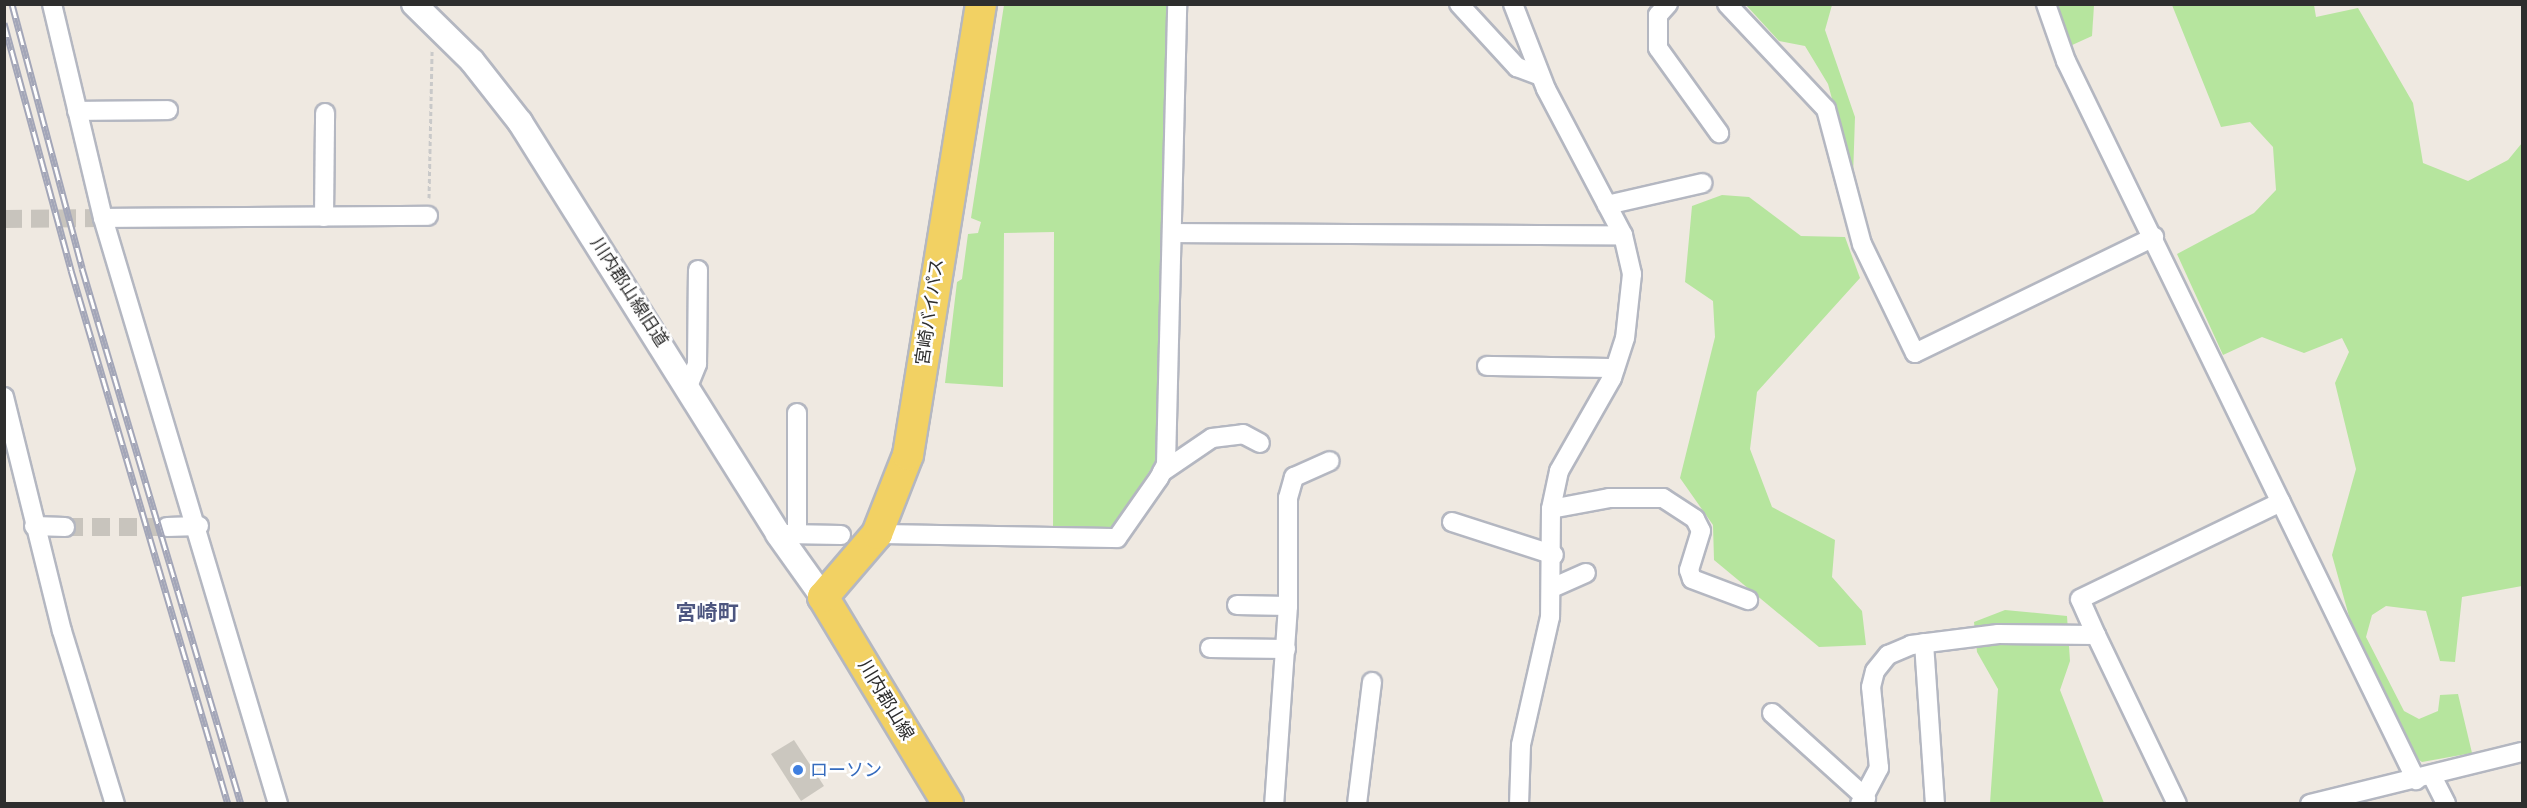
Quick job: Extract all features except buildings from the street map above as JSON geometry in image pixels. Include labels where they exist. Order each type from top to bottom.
[{"type":"main road","name":"宮崎バイパス","points":[[823,597],[877,534],[908,455],[981,4]]},
{"type":"main road","name":"川内郡山線","points":[[823,597],[948,804]]},
{"type":"street","points":[[52,4],[103,218],[199,526],[278,804]]},
{"type":"street","points":[[1162,472],[1173,233],[1177,4]]},
{"type":"street","points":[[1459,4],[1517,67],[1540,76]]},
{"type":"street","points":[[1513,4],[1540,76],[1623,235],[1632,274],[1625,338],[1616,368],[1559,471],[1551,508],[1554,555],[1552,588],[1521,745],[1520,804]]},
{"type":"street","points":[[1668,4],[1658,15],[1658,48],[1719,133]]},
{"type":"street","points":[[1727,4],[1826,109],[1862,244],[1915,353],[2154,237]]},
{"type":"street","points":[[2046,4],[2066,61],[2154,237],[2281,502],[2424,778],[2446,804]]},
{"type":"street","name":"川内郡山線旧道","points":[[426,9],[520,122],[788,534],[823,597]]},
{"type":"street","points":[[77,111],[168,110]]},
{"type":"street","points":[[324,217],[325,113]]},
{"type":"street","points":[[1607,205],[1703,183]]},
{"type":"street","points":[[103,218],[428,216]]},
{"type":"street","points":[[1173,233],[1623,235]]},
{"type":"street","points":[[689,384],[697,364],[698,270]]},
{"type":"street","points":[[1487,366],[1616,368]]},
{"type":"street","points":[[4,397],[34,526],[115,804]]},
{"type":"street","points":[[797,413],[788,534],[841,535]]},
{"type":"street","points":[[877,534],[1117,538],[1162,472],[1212,438],[1243,435],[1260,443]]},
{"type":"street","points":[[1274,804],[1288,606],[1288,498],[1294,477],[1330,461]]},
{"type":"street","points":[[1551,508],[1609,498],[1664,498],[1695,519],[1701,531],[1689,570],[1692,579],[1748,600]]},
{"type":"street","points":[[2177,804],[2080,599],[2281,502]]},
{"type":"street","points":[[1452,522],[1554,555]]},
{"type":"street","points":[[34,526],[64,527]]},
{"type":"street","points":[[167,527],[199,526]]},
{"type":"street","points":[[1552,588],[1586,573]]},
{"type":"street","points":[[1237,605],[1288,606]]},
{"type":"street","points":[[1772,713],[1863,801],[1879,768],[1871,702],[1875,671],[1888,655],[1924,643],[1998,634],[2096,635]]},
{"type":"street","points":[[1924,643],[1935,804]]},
{"type":"street","points":[[1210,648],[1286,649]]},
{"type":"street","points":[[1357,804],[1372,681]]},
{"type":"street","points":[[2310,804],[2523,752]]},
{"type":"path","points":[[426,9],[428,216]]},
{"type":"green space","points":[[1004,5],[1170,5],[1158,457],[1114,530],[1053,532],[1054,232],[1004,233],[1003,387],[945,383],[957,282],[962,279],[968,234],[978,233],[981,222],[971,218]]},
{"type":"green space","points":[[1746,5],[1832,5],[1825,30],[1855,117],[1853,177],[1828,84],[1805,46],[1779,41]]},
{"type":"green space","points":[[2054,5],[2094,5],[2092,36],[2070,46]]},
{"type":"green space","points":[[2172,5],[2314,5],[2316,17],[2358,8],[2413,103],[2423,163],[2468,181],[2508,160],[2522,143],[2522,586],[2462,597],[2455,662],[2440,661],[2426,611],[2386,606],[2372,615],[2366,637],[2404,711],[2419,719],[2438,711],[2440,695],[2458,694],[2472,753],[2422,762],[2408,752],[2352,627],[2332,555],[2356,469],[2335,383],[2349,352],[2342,338],[2304,353],[2262,337],[2223,355],[2177,254],[2254,213],[2276,190],[2273,147],[2250,122],[2221,127]]},
{"type":"green space","points":[[1722,195],[1749,197],[1801,236],[1845,237],[1860,278],[1757,392],[1750,449],[1772,507],[1835,540],[1832,577],[1862,611],[1866,645],[1819,647],[1714,560],[1713,525],[1680,478],[1715,337],[1713,301],[1685,282],[1692,206]]},
{"type":"green space","points":[[2005,610],[2067,616],[2070,661],[2060,690],[2104,803],[1990,803],[1998,689],[1977,652],[1974,622]]},
{"type":"tunnel","points":[[4,219],[103,218]]},
{"type":"tunnel","points":[[65,527],[167,527]]},
{"type":"railway","points":[[12,4],[82,268],[241,804]]},
{"type":"railway","points":[[4,23],[71,270],[228,804]]},
{"type":"place","name":"ローソン","points":[[798,770]]},
{"type":"district","name":"宮崎町","points":[[707,613]]}]
